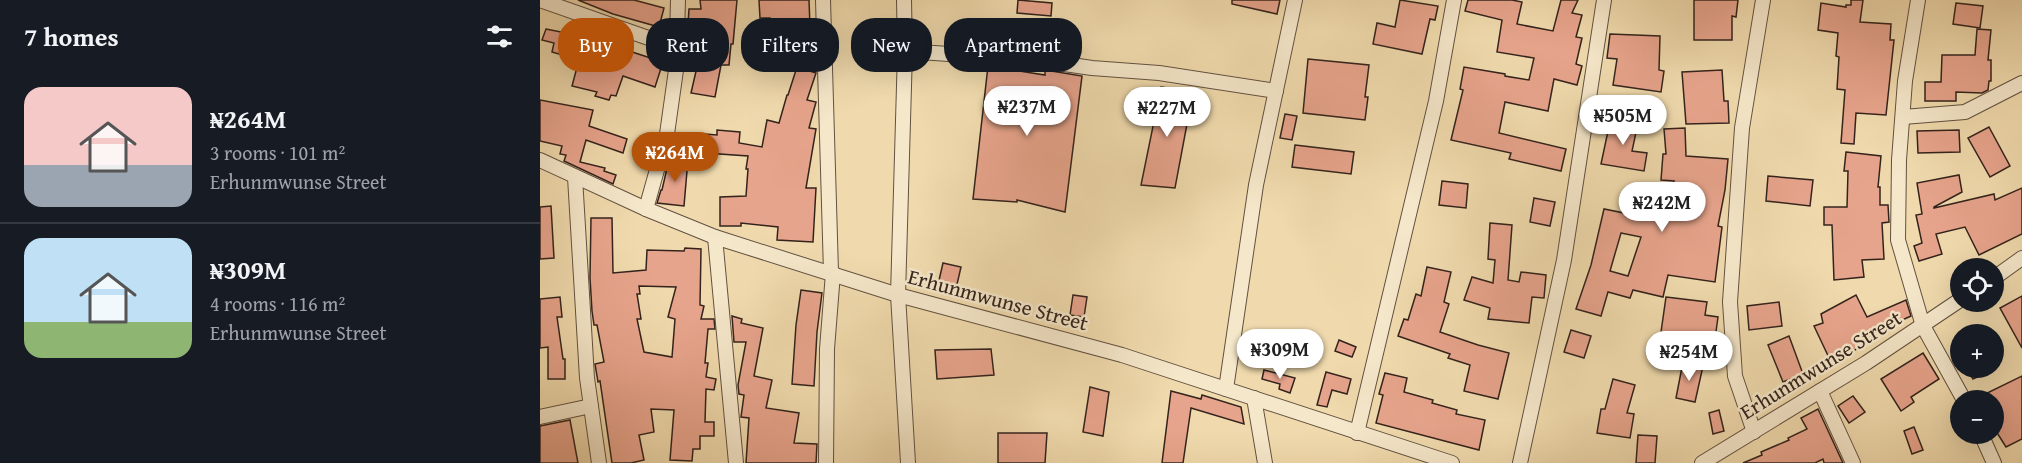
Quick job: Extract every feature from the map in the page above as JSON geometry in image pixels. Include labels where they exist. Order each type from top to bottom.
[{"type":"street","points":[[540,0],[646,37]]},
{"type":"street","points":[[677,18],[678,0]]},
{"type":"street","points":[[823,0],[832,273],[827,349],[826,463]]},
{"type":"street","points":[[904,0],[904,18]]},
{"type":"street","points":[[1226,389],[1256,185],[1295,0]]},
{"type":"street","points":[[1357,433],[1436,101],[1454,0]]},
{"type":"street","points":[[1520,463],[1564,260],[1604,0]]},
{"type":"street","points":[[1754,432],[1735,376],[1730,302],[1742,128],[1763,0]]},
{"type":"street","points":[[1918,0],[1905,81],[1899,160],[1898,240],[1923,326],[1958,390]]},
{"type":"street","points":[[932,53],[1026,59],[1092,68],[1159,73],[1276,91]]},
{"type":"street","points":[[646,209],[667,134],[676,72]]},
{"type":"street","points":[[904,72],[897,295],[908,463]]},
{"type":"street","points":[[1903,117],[1965,112],[2022,84]]},
{"type":"street","name":"Erhunmwunse Street","points":[[540,160],[646,209],[715,237],[897,295],[1122,355],[1452,463]]},
{"type":"street","points":[[575,177],[587,378],[599,463]]},
{"type":"street","points":[[715,237],[736,463]]},
{"type":"street","points":[[2004,271],[2022,258]]},
{"type":"street","name":"Erhunmwunse Street","points":[[1702,463],[1820,391],[1950,307]]},
{"type":"street","points":[[1820,391],[1853,463]]},
{"type":"street","points":[[1254,398],[1265,463]]},
{"type":"street","points":[[540,417],[591,406]]},
{"type":"street","points":[[1986,444],[1994,463]]},
{"type":"building","points":[[578,0],[634,0],[664,8],[661,18],[646,18],[646,23],[634,18],[613,14]]},
{"type":"building","points":[[700,0],[737,0],[729,65],[729,18],[688,18],[689,9],[701,9]]},
{"type":"building","points":[[759,0],[809,0],[810,18],[760,18]]},
{"type":"building","points":[[1018,0],[1052,3],[1051,16],[1017,13]]},
{"type":"building","points":[[1232,0],[1280,0],[1277,14],[1232,4]]},
{"type":"building","points":[[1400,0],[1438,6],[1435,20],[1430,19],[1422,54],[1373,44],[1377,23],[1395,27]]},
{"type":"building","points":[[1468,0],[1522,2],[1517,24],[1553,31],[1561,0],[1578,0],[1572,13],[1582,15],[1576,37],[1582,38],[1576,64],[1582,66],[1577,85],[1554,79],[1548,111],[1505,102],[1499,133],[1566,149],[1561,171],[1509,159],[1511,153],[1451,140],[1463,90],[1460,89],[1464,67],[1529,80],[1534,58],[1497,52],[1502,20],[1465,11]]},
{"type":"building","points":[[1694,0],[1738,0],[1736,17],[1732,16],[1732,40],[1694,40]]},
{"type":"building","points":[[1851,0],[1863,0],[1860,22],[1891,24],[1890,40],[1894,40],[1886,115],[1856,113],[1854,144],[1841,143],[1845,90],[1837,89],[1838,33],[1818,30],[1821,3],[1846,7],[1846,5],[1851,5]]},
{"type":"building","points":[[1956,3],[1983,6],[1980,28],[1953,24]]},
{"type":"building","points":[[546,29],[558,31],[558,54],[552,52],[554,43],[542,40]]},
{"type":"building","points":[[1977,29],[1991,30],[1988,60],[1991,60],[1991,81],[1989,81],[1988,90],[1982,93],[1956,92],[1956,101],[1925,101],[1925,82],[1941,82],[1942,55],[1975,55]]},
{"type":"building","points":[[1610,34],[1660,36],[1659,70],[1664,71],[1661,92],[1613,85],[1617,59],[1607,58]]},
{"type":"building","points":[[634,53],[646,56],[646,72],[660,72],[655,87],[623,76],[616,96],[611,95],[609,100],[595,96],[597,92],[572,86],[576,72],[634,72]]},
{"type":"building","points":[[1308,59],[1369,65],[1365,120],[1303,113]]},
{"type":"building","points":[[1722,70],[1724,101],[1728,101],[1729,123],[1686,124],[1682,72]]},
{"type":"building","points":[[696,72],[720,72],[715,97],[691,93]]},
{"type":"building","points":[[795,72],[816,73],[807,100],[816,102],[809,128],[816,129],[806,188],[816,188],[813,242],[777,240],[778,227],[741,223],[741,226],[720,226],[720,197],[746,196],[748,156],[691,152],[692,133],[717,135],[717,130],[740,132],[739,143],[762,147],[767,120],[779,123]]},
{"type":"building","points":[[987,72],[1026,72],[1045,75],[1045,72],[1057,72],[1082,76],[1065,212],[1017,200],[1017,202],[973,199]]},
{"type":"building","points":[[1161,87],[1193,92],[1175,188],[1141,185]]},
{"type":"building","points":[[540,100],[593,110],[589,126],[627,139],[623,153],[586,140],[580,162],[605,168],[604,171],[616,175],[613,184],[564,161],[566,155],[560,154],[562,146],[540,141]]},
{"type":"building","points":[[1285,114],[1297,116],[1292,140],[1280,138]]},
{"type":"building","points":[[1611,117],[1638,123],[1632,151],[1647,153],[1644,171],[1601,164]]},
{"type":"building","points":[[1989,127],[2010,166],[1990,177],[1968,138]]},
{"type":"building","points":[[1685,128],[1686,156],[1728,159],[1718,226],[1722,227],[1715,282],[1668,275],[1663,297],[1633,290],[1630,298],[1608,292],[1601,316],[1576,309],[1591,265],[1604,209],[1659,220],[1660,216],[1667,218],[1674,181],[1661,180],[1663,154],[1666,154],[1664,129]],"holes":[[[1621,233],[1641,237],[1628,276],[1610,271]]]},
{"type":"building","points":[[1959,130],[1960,152],[1918,153],[1917,131]]},
{"type":"building","points":[[1295,145],[1354,152],[1351,174],[1292,167]]},
{"type":"building","points":[[1846,152],[1881,156],[1878,187],[1880,187],[1880,205],[1888,205],[1889,222],[1882,223],[1884,259],[1862,260],[1864,277],[1834,280],[1832,225],[1824,225],[1824,207],[1847,207],[1848,171],[1844,171]]},
{"type":"building","points":[[671,156],[688,159],[684,206],[657,203]]},
{"type":"building","points":[[1959,175],[1962,192],[1934,208],[1994,194],[1995,200],[2022,188],[2022,234],[1979,255],[1965,227],[1936,234],[1942,254],[1919,261],[1914,246],[1922,243],[1916,215],[1922,214],[1917,183]]},
{"type":"building","points":[[1768,176],[1813,180],[1810,206],[1766,201]]},
{"type":"building","points":[[1442,181],[1468,184],[1466,208],[1439,205]]},
{"type":"building","points":[[1534,198],[1555,202],[1550,226],[1530,222]]},
{"type":"building","points":[[551,206],[554,258],[540,259],[540,207]]},
{"type":"building","points":[[591,218],[612,218],[613,273],[646,270],[647,250],[701,249],[700,305],[704,306],[701,319],[714,319],[715,329],[708,329],[705,363],[708,363],[706,377],[716,379],[714,390],[706,389],[705,422],[714,422],[714,436],[700,436],[700,449],[693,449],[692,461],[670,460],[674,410],[651,409],[654,432],[639,435],[644,460],[612,463],[600,381],[598,382],[595,364],[604,362],[597,325],[594,325],[590,278]],"holes":[[[639,286],[676,287],[668,317],[675,319],[672,357],[644,352],[637,319],[641,319],[637,294],[640,294]]]},
{"type":"building","points":[[1490,223],[1512,225],[1508,280],[1519,282],[1521,272],[1546,275],[1544,298],[1532,297],[1529,323],[1488,319],[1490,308],[1464,300],[1472,277],[1493,283],[1495,260],[1488,259]]},
{"type":"building","points":[[943,263],[961,267],[955,293],[937,289]]},
{"type":"building","points":[[1427,267],[1451,272],[1444,302],[1449,304],[1440,332],[1509,353],[1498,399],[1464,391],[1470,365],[1448,358],[1450,354],[1398,336],[1404,319],[1408,320],[1416,294],[1421,296]]},
{"type":"building","points":[[801,290],[822,293],[814,386],[792,384]]},
{"type":"building","points":[[1073,295],[1087,297],[1084,317],[1070,315]]},
{"type":"building","points":[[1856,295],[1867,317],[1906,300],[1911,316],[1874,333],[1877,339],[1831,362],[1814,326],[1823,323],[1821,314]]},
{"type":"building","points":[[2022,296],[2022,348],[2002,312],[2004,306]]},
{"type":"building","points":[[560,297],[562,317],[557,317],[563,359],[565,359],[565,379],[548,379],[548,347],[540,348],[540,299]]},
{"type":"building","points":[[1666,297],[1707,302],[1705,315],[1718,317],[1715,339],[1661,332]]},
{"type":"building","points":[[1779,302],[1782,326],[1749,330],[1747,306]]},
{"type":"building","points":[[732,316],[742,319],[741,323],[763,328],[754,376],[772,380],[766,408],[799,413],[794,443],[817,444],[816,463],[746,463],[749,418],[741,417],[744,395],[739,394],[738,385],[746,342],[734,342]]},
{"type":"building","points":[[1571,330],[1591,336],[1584,358],[1564,352]]},
{"type":"building","points":[[1789,336],[1803,374],[1783,382],[1768,345]]},
{"type":"building","points":[[1339,340],[1356,347],[1352,357],[1335,351]]},
{"type":"building","points":[[991,349],[994,375],[937,379],[935,350]]},
{"type":"building","points":[[1923,353],[1939,379],[1911,397],[1914,402],[1901,411],[1881,379]]},
{"type":"building","points":[[1683,362],[1703,366],[1695,402],[1676,398]]},
{"type":"building","points":[[1264,370],[1295,378],[1290,393],[1279,389],[1280,384],[1262,379]]},
{"type":"building","points":[[1326,372],[1351,379],[1347,394],[1332,390],[1327,407],[1317,405]]},
{"type":"building","points":[[1385,373],[1407,378],[1404,392],[1457,410],[1456,414],[1485,420],[1479,450],[1376,423],[1383,395],[1379,394]]},
{"type":"building","points":[[2022,376],[2022,439],[2006,447],[2004,444],[2004,390],[1993,390]]},
{"type":"building","points":[[1613,379],[1635,385],[1627,413],[1634,414],[1630,438],[1597,433],[1601,409],[1605,409]]},
{"type":"building","points":[[1090,387],[1109,392],[1103,436],[1083,432]]},
{"type":"building","points":[[1171,391],[1201,399],[1202,395],[1241,407],[1244,424],[1191,408],[1183,463],[1162,463]]},
{"type":"building","points":[[1853,396],[1865,412],[1849,423],[1838,406]]},
{"type":"building","points":[[1818,409],[1843,463],[1824,463],[1823,459],[1815,463],[1743,463],[1762,455],[1761,452],[1807,429],[1801,418]]},
{"type":"building","points":[[1719,410],[1724,431],[1713,434],[1709,413]]},
{"type":"building","points":[[570,420],[578,463],[540,463],[540,426]]},
{"type":"building","points":[[1914,427],[1923,450],[1912,454],[1904,431]]},
{"type":"building","points":[[998,433],[1047,433],[1045,463],[998,463]]},
{"type":"building","points":[[1638,435],[1657,436],[1655,463],[1636,463]]}]
